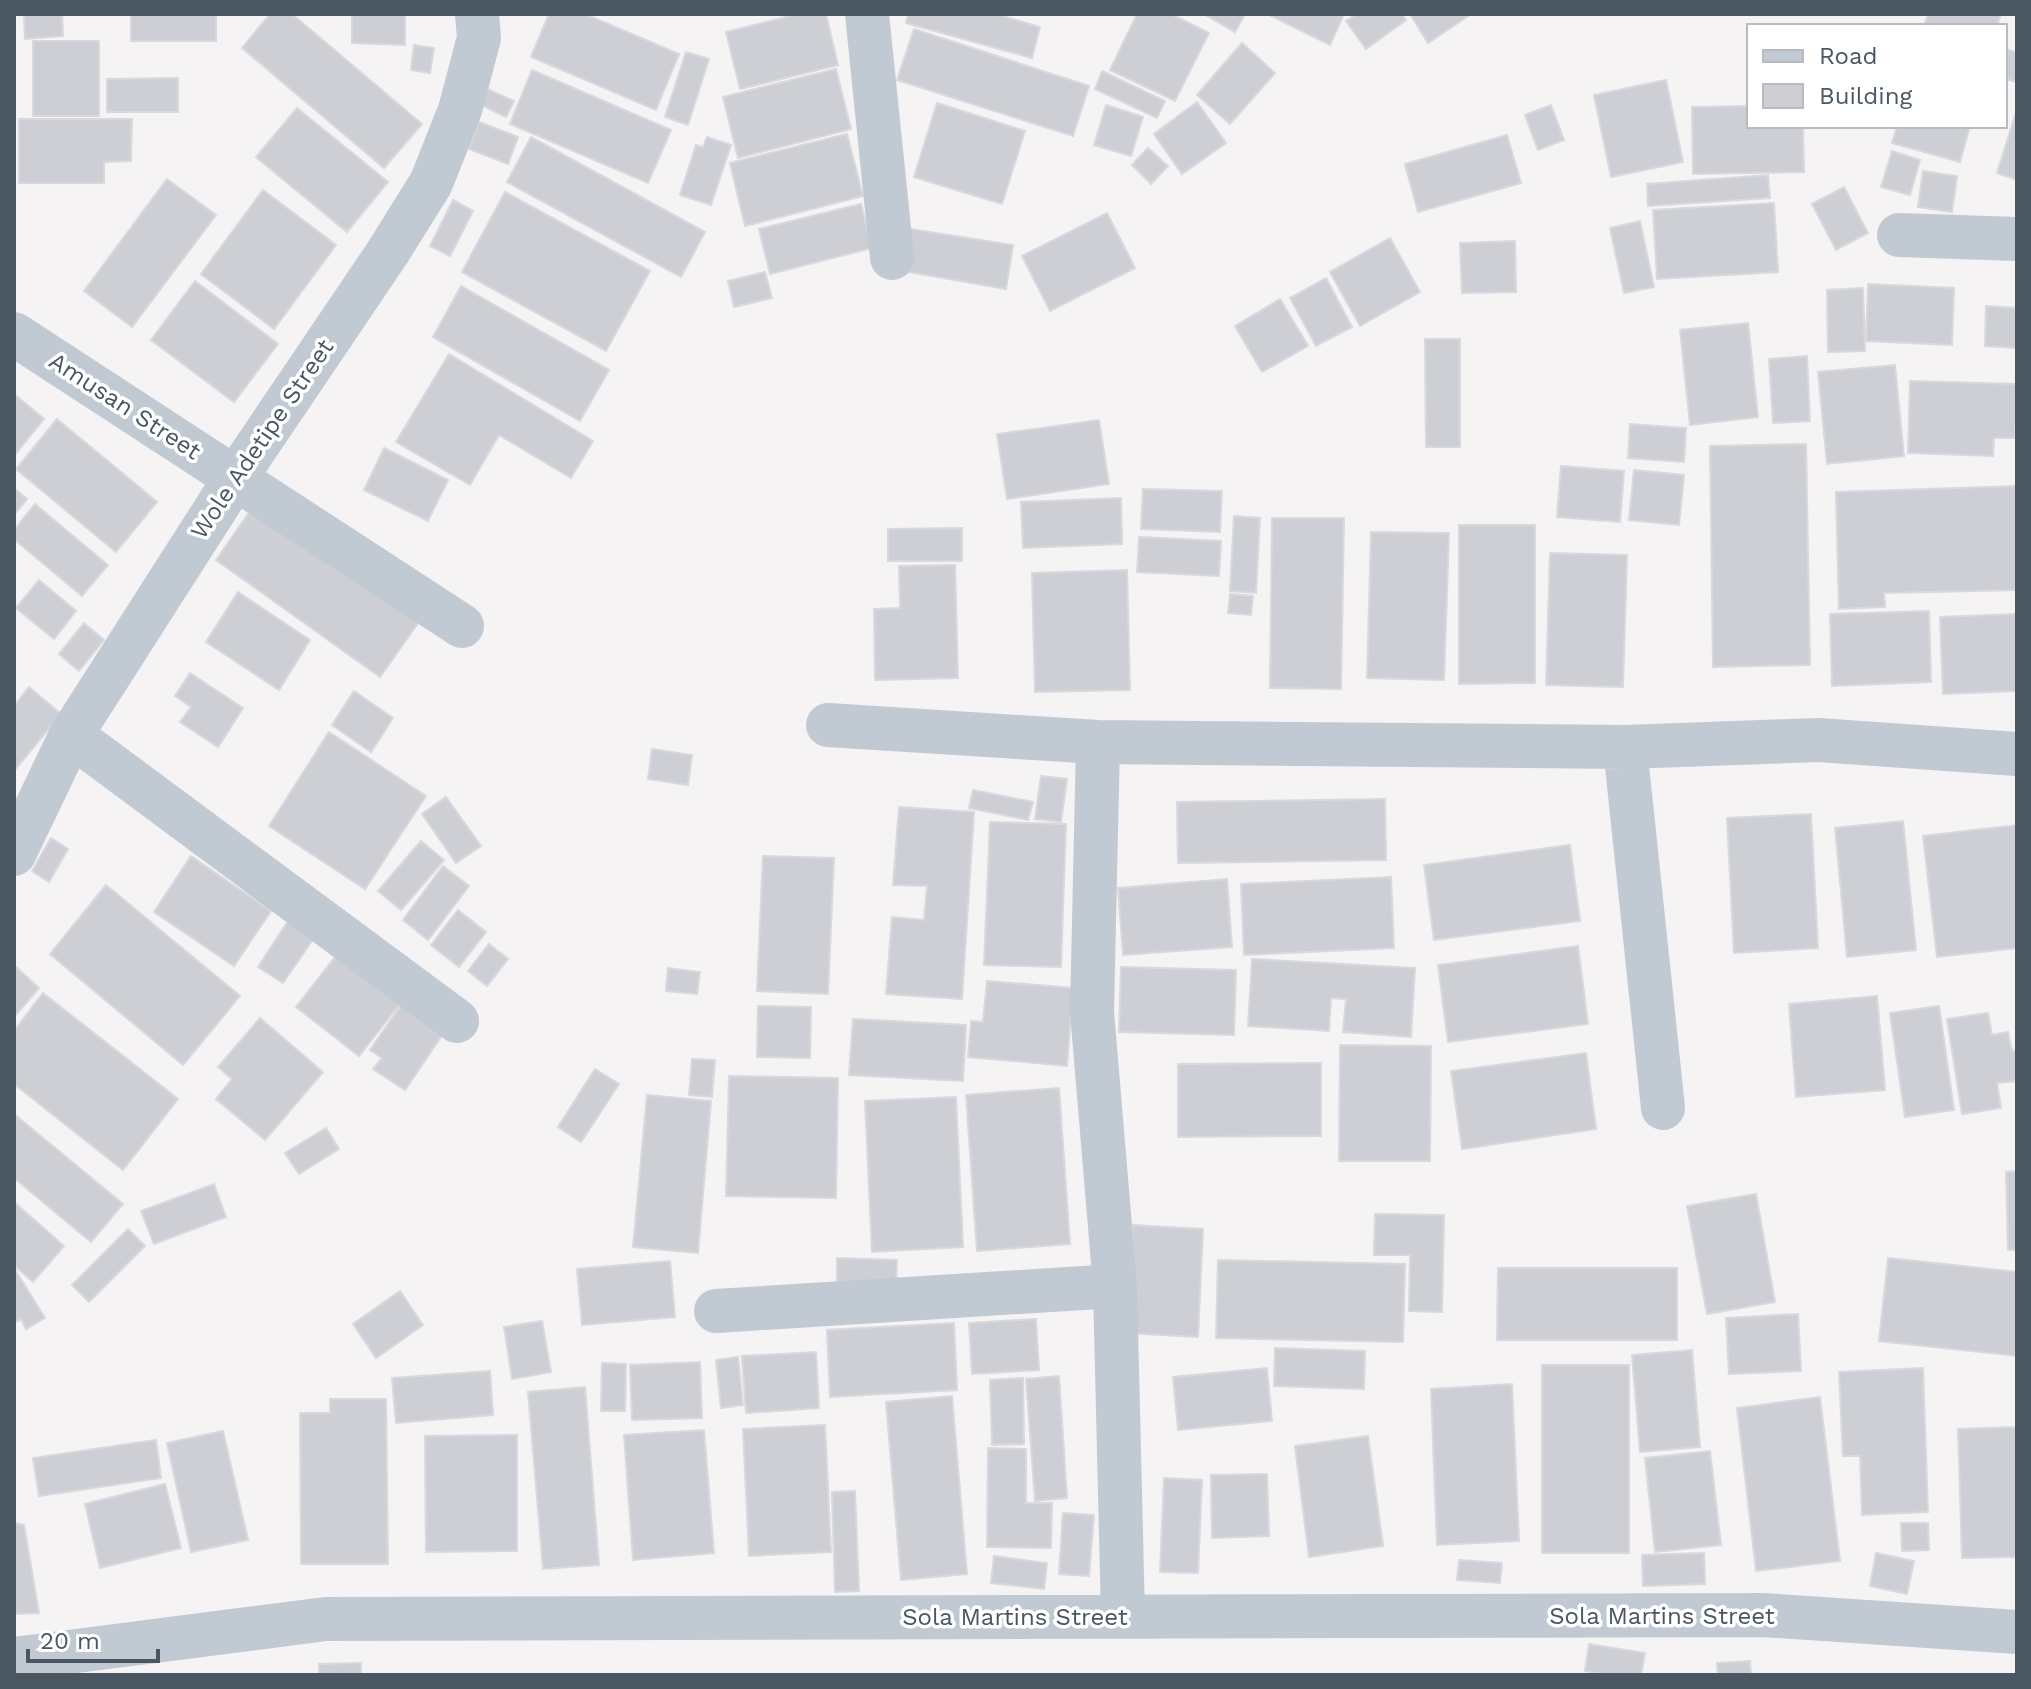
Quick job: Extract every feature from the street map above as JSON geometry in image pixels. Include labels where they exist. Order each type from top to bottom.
[{"type":"street","name":"Wole Adetipe Street","points":[[14,854],[71,735],[236,477],[431,183],[460,110],[479,38],[477,14]]},
{"type":"street","points":[[867,14],[892,258]]},
{"type":"street","points":[[1899,235],[2017,239]]},
{"type":"street","name":"Amusan Street","points":[[14,334],[462,626]]},
{"type":"street","points":[[828,725],[1098,742],[1625,747],[1818,740],[2017,754]]},
{"type":"street","points":[[71,735],[457,1021]]},
{"type":"street","points":[[1098,742],[1092,1012],[1115,1286],[1123,1617]]},
{"type":"street","points":[[1625,747],[1663,1108]]},
{"type":"street","points":[[716,1311],[1115,1286]]},
{"type":"street","name":"Sola Martins Street","points":[[14,1659],[326,1619],[1763,1615],[2017,1632]]},
{"type":"building","points":[[24,14],[62,14],[63,36],[25,39]]},
{"type":"building","points":[[131,14],[216,14],[216,41],[131,41]]},
{"type":"building","points":[[270,14],[292,14],[422,124],[384,168],[242,48]]},
{"type":"building","points":[[352,14],[405,14],[405,45],[352,43]]},
{"type":"building","points":[[549,14],[585,14],[679,54],[656,110],[531,57]]},
{"type":"building","points":[[799,14],[826,14],[838,65],[740,89],[726,32]]},
{"type":"building","points":[[908,14],[995,14],[1040,27],[1032,58],[906,23]]},
{"type":"building","points":[[1137,14],[1171,14],[1209,33],[1175,101],[1110,70]]},
{"type":"building","points":[[1204,14],[1245,14],[1235,32]]},
{"type":"building","points":[[1267,14],[1344,14],[1330,45]]},
{"type":"building","points":[[1357,14],[1402,14],[1406,20],[1366,49],[1346,21]]},
{"type":"building","points":[[1410,14],[1471,14],[1428,43]]},
{"type":"building","points":[[1928,14],[2001,14],[1998,24],[1925,24]]},
{"type":"building","points":[[914,29],[1089,86],[1073,136],[897,80]]},
{"type":"building","points":[[33,41],[99,41],[99,116],[33,116]]},
{"type":"building","points":[[1242,43],[1275,73],[1230,124],[1197,95]]},
{"type":"building","points":[[414,45],[434,48],[430,73],[411,70]]},
{"type":"building","points":[[2007,50],[2017,52],[2017,82],[2007,80]]},
{"type":"building","points":[[686,52],[709,59],[688,125],[665,117]]},
{"type":"building","points":[[836,69],[851,129],[738,158],[723,97]]},
{"type":"building","points":[[532,70],[671,130],[648,183],[510,124]]},
{"type":"building","points":[[1102,71],[1165,101],[1157,118],[1095,89]]},
{"type":"building","points":[[178,78],[178,112],[107,112],[107,79]]},
{"type":"building","points":[[1666,80],[1683,162],[1611,177],[1594,95]]},
{"type":"building","points":[[485,88],[514,101],[506,117],[479,104]]},
{"type":"building","points":[[1197,102],[1226,143],[1182,174],[1154,134]]},
{"type":"building","points":[[937,103],[1025,131],[1002,204],[914,177]]},
{"type":"building","points":[[1106,105],[1143,117],[1131,156],[1094,145]]},
{"type":"building","points":[[1551,105],[1564,140],[1538,150],[1525,115]]},
{"type":"building","points":[[1747,106],[1747,128],[1803,128],[1804,172],[1693,174],[1692,107]]},
{"type":"building","points":[[297,108],[388,182],[347,232],[256,157]]},
{"type":"building","points":[[2017,109],[2017,180],[1997,173]]},
{"type":"building","points":[[19,119],[132,119],[131,161],[104,162],[104,183],[19,183]]},
{"type":"building","points":[[479,122],[518,137],[508,164],[469,149]]},
{"type":"building","points":[[1896,128],[1969,128],[1960,162],[1892,143]]},
{"type":"building","points":[[847,134],[863,196],[745,226],[730,163]]},
{"type":"building","points":[[1507,135],[1521,183],[1418,212],[1405,164]]},
{"type":"building","points":[[531,137],[705,232],[681,277],[507,182]]},
{"type":"building","points":[[707,137],[731,145],[711,205],[680,195],[696,145],[703,147]]},
{"type":"building","points":[[1148,148],[1168,166],[1151,184],[1132,165]]},
{"type":"building","points":[[1892,151],[1920,160],[1910,195],[1881,187]]},
{"type":"building","points":[[1923,171],[1957,176],[1952,212],[1918,207]]},
{"type":"building","points":[[1768,175],[1770,198],[1648,206],[1647,184]]},
{"type":"building","points":[[167,179],[216,215],[132,327],[84,291]]},
{"type":"building","points":[[1844,187],[1868,233],[1836,250],[1812,204]]},
{"type":"building","points":[[263,190],[336,245],[274,329],[201,274]]},
{"type":"building","points":[[505,192],[650,271],[606,351],[462,272]]},
{"type":"building","points":[[453,200],[473,211],[450,256],[430,246]]},
{"type":"building","points":[[1774,203],[1778,272],[1657,279],[1653,210]]},
{"type":"building","points":[[861,204],[872,248],[770,274],[759,229]]},
{"type":"building","points":[[1107,213],[1135,268],[1050,311],[1022,256]]},
{"type":"building","points":[[1640,221],[1654,287],[1624,293],[1610,228]]},
{"type":"building","points":[[904,228],[1013,245],[1006,289],[897,270]]},
{"type":"building","points":[[1390,238],[1420,292],[1360,326],[1330,272]]},
{"type":"building","points":[[1515,241],[1516,292],[1462,293],[1460,243]]},
{"type":"building","points":[[765,272],[772,298],[734,307],[728,281]]},
{"type":"building","points":[[1326,278],[1352,327],[1316,346],[1290,298]]},
{"type":"building","points":[[195,281],[278,344],[234,402],[151,340]]},
{"type":"building","points":[[1868,284],[1954,288],[1952,345],[1866,341]]},
{"type":"building","points":[[461,286],[609,370],[580,421],[433,337]]},
{"type":"building","points":[[1863,288],[1865,351],[1828,352],[1827,290]]},
{"type":"building","points":[[1280,299],[1308,346],[1262,372],[1235,326]]},
{"type":"building","points":[[1986,306],[2017,308],[2017,348],[1985,346]]},
{"type":"building","points":[[1748,323],[1758,417],[1690,425],[1680,330]]},
{"type":"building","points":[[1425,339],[1460,339],[1460,447],[1426,447]]},
{"type":"building","points":[[449,354],[593,441],[571,478],[499,435],[470,485],[396,442]]},
{"type":"building","points":[[1807,356],[1810,421],[1773,423],[1769,359]]},
{"type":"building","points":[[1895,365],[1904,456],[1827,464],[1818,372]]},
{"type":"building","points":[[1910,381],[2017,384],[2015,438],[1994,438],[1993,456],[1908,453]]},
{"type":"building","points":[[14,394],[44,419],[14,456]]},
{"type":"building","points":[[57,419],[157,502],[116,552],[16,469]]},
{"type":"building","points":[[1099,420],[1109,484],[1007,499],[997,434]]},
{"type":"building","points":[[1630,424],[1686,428],[1684,462],[1628,458]]},
{"type":"building","points":[[1806,444],[1810,665],[1713,667],[1710,446]]},
{"type":"building","points":[[384,448],[448,480],[428,521],[364,490]]},
{"type":"building","points":[[1561,466],[1624,471],[1620,522],[1557,517]]},
{"type":"building","points":[[1634,470],[1684,475],[1679,525],[1629,520]]},
{"type":"building","points":[[2017,486],[2017,590],[1884,593],[1885,607],[1839,609],[1836,492]]},
{"type":"building","points":[[14,488],[27,499],[14,515]]},
{"type":"building","points":[[1143,489],[1222,491],[1220,532],[1141,529]]},
{"type":"building","points":[[1121,498],[1122,544],[1023,548],[1021,502]]},
{"type":"building","points":[[257,501],[421,619],[380,677],[216,560]]},
{"type":"building","points":[[35,504],[108,565],[82,596],[14,539],[14,530]]},
{"type":"building","points":[[1234,516],[1260,518],[1256,593],[1230,591]]},
{"type":"building","points":[[1272,518],[1344,518],[1341,689],[1270,688]]},
{"type":"building","points":[[1459,525],[1535,525],[1535,683],[1459,684]]},
{"type":"building","points":[[962,528],[962,561],[888,561],[888,529]]},
{"type":"building","points":[[1371,532],[1449,533],[1444,680],[1367,678]]},
{"type":"building","points":[[1139,537],[1221,541],[1219,576],[1137,572]]},
{"type":"building","points":[[1550,553],[1627,555],[1623,687],[1546,685]]},
{"type":"building","points":[[955,565],[958,678],[875,680],[874,609],[900,608],[899,566]]},
{"type":"building","points":[[1127,570],[1130,690],[1035,692],[1032,573]]},
{"type":"building","points":[[39,580],[76,611],[54,639],[16,608]]},
{"type":"building","points":[[238,592],[310,640],[279,690],[206,642]]},
{"type":"building","points":[[1230,594],[1253,596],[1251,615],[1228,613]]},
{"type":"building","points":[[1929,611],[1931,682],[1832,686],[1830,614]]},
{"type":"building","points":[[2017,614],[2017,691],[1943,694],[1940,617]]},
{"type":"building","points":[[84,623],[104,640],[79,671],[59,654]]},
{"type":"building","points":[[190,673],[243,708],[218,747],[180,722],[191,707],[175,696]]},
{"type":"building","points":[[29,687],[61,714],[14,771],[14,706]]},
{"type":"building","points":[[354,691],[393,718],[371,752],[332,725]]},
{"type":"building","points":[[329,732],[426,796],[365,889],[269,826]]},
{"type":"building","points":[[652,749],[692,755],[688,785],[648,779]]},
{"type":"building","points":[[1041,776],[1067,779],[1061,822],[1035,819]]},
{"type":"building","points":[[973,790],[1033,802],[1028,820],[969,808]]},
{"type":"building","points":[[446,797],[481,846],[456,863],[422,814]]},
{"type":"building","points":[[1385,799],[1386,860],[1178,863],[1177,802]]},
{"type":"building","points":[[899,807],[974,812],[962,999],[886,994],[892,917],[924,920],[927,886],[893,885]]},
{"type":"building","points":[[1811,814],[1818,948],[1734,953],[1727,818]]},
{"type":"building","points":[[1903,821],[1916,950],[1847,957],[1835,828]]},
{"type":"building","points":[[990,822],[1066,824],[1061,967],[984,965]]},
{"type":"building","points":[[2017,825],[2017,948],[1937,957],[1923,836]]},
{"type":"building","points":[[51,838],[68,849],[49,882],[32,871]]},
{"type":"building","points":[[421,841],[444,860],[401,910],[378,891]]},
{"type":"building","points":[[1570,845],[1580,921],[1434,940],[1424,865]]},
{"type":"building","points":[[191,856],[271,911],[234,966],[154,912]]},
{"type":"building","points":[[763,856],[834,858],[828,994],[757,991]]},
{"type":"building","points":[[443,866],[469,886],[428,940],[403,920]]},
{"type":"building","points":[[1391,877],[1394,948],[1244,955],[1241,884]]},
{"type":"building","points":[[1227,879],[1232,947],[1123,955],[1118,888]]},
{"type":"building","points":[[106,885],[240,996],[183,1065],[50,954]]},
{"type":"building","points":[[458,910],[486,932],[459,967],[431,945]]},
{"type":"building","points":[[288,921],[314,938],[283,983],[258,967]]},
{"type":"building","points":[[489,944],[508,959],[487,986],[468,971]]},
{"type":"building","points":[[1578,946],[1588,1024],[1448,1042],[1438,965]]},
{"type":"building","points":[[339,952],[402,1001],[359,1056],[296,1007]]},
{"type":"building","points":[[1252,959],[1415,968],[1411,1037],[1343,1032],[1346,999],[1331,998],[1329,1031],[1248,1026]]},
{"type":"building","points":[[14,965],[39,988],[14,1017]]},
{"type":"building","points":[[1121,967],[1236,970],[1234,1035],[1119,1032]]},
{"type":"building","points":[[668,968],[700,972],[697,994],[666,991]]},
{"type":"building","points":[[987,981],[1073,988],[1067,1066],[968,1057],[971,1021],[983,1022]]},
{"type":"building","points":[[43,993],[178,1099],[123,1170],[14,1084],[14,1031]]},
{"type":"building","points":[[1877,996],[1885,1090],[1796,1097],[1789,1004]]},
{"type":"building","points":[[401,1005],[443,1034],[405,1090],[373,1069],[382,1058],[370,1050]]},
{"type":"building","points":[[758,1006],[811,1007],[810,1058],[757,1057]]},
{"type":"building","points":[[1939,1006],[1954,1110],[1905,1117],[1890,1013]]},
{"type":"building","points":[[1988,1013],[1992,1035],[2008,1032],[2012,1051],[2017,1050],[2017,1081],[1997,1083],[2001,1108],[1962,1114],[1947,1019]]},
{"type":"building","points":[[260,1018],[323,1072],[265,1140],[216,1099],[232,1079],[218,1067]]},
{"type":"building","points":[[853,1019],[966,1025],[963,1081],[849,1075]]},
{"type":"building","points":[[1340,1045],[1431,1046],[1430,1161],[1339,1161]]},
{"type":"building","points":[[1586,1053],[1596,1129],[1462,1149],[1451,1071]]},
{"type":"building","points":[[692,1059],[715,1060],[712,1097],[689,1095]]},
{"type":"building","points":[[1321,1063],[1321,1136],[1178,1137],[1178,1064]]},
{"type":"building","points":[[595,1069],[619,1084],[581,1142],[558,1127]]},
{"type":"building","points":[[729,1076],[838,1078],[836,1198],[726,1196]]},
{"type":"building","points":[[1059,1088],[1070,1244],[977,1251],[966,1095]]},
{"type":"building","points":[[647,1095],[711,1101],[698,1253],[633,1247]]},
{"type":"building","points":[[956,1097],[963,1247],[872,1252],[865,1101]]},
{"type":"building","points":[[14,1114],[123,1204],[91,1242],[14,1178]]},
{"type":"building","points":[[326,1128],[339,1149],[299,1174],[285,1153]]},
{"type":"building","points":[[2017,1171],[2017,1250],[2008,1250],[2006,1172]]},
{"type":"building","points":[[214,1184],[226,1217],[154,1244],[141,1211]]},
{"type":"building","points":[[1756,1194],[1775,1302],[1707,1314],[1687,1206]]},
{"type":"building","points":[[14,1202],[64,1246],[33,1282],[14,1265]]},
{"type":"building","points":[[1375,1214],[1444,1215],[1442,1312],[1409,1311],[1410,1255],[1374,1255]]},
{"type":"building","points":[[1133,1225],[1203,1229],[1198,1337],[1126,1333]]},
{"type":"building","points":[[128,1229],[145,1246],[89,1302],[72,1285]]},
{"type":"building","points":[[837,1258],[897,1260],[896,1289],[837,1287]]},
{"type":"building","points":[[1888,1258],[2017,1272],[2017,1356],[1879,1341]]},
{"type":"building","points":[[1218,1260],[1405,1264],[1403,1342],[1216,1338]]},
{"type":"building","points":[[670,1261],[675,1317],[582,1325],[577,1269]]},
{"type":"building","points":[[14,1268],[45,1318],[26,1329],[21,1319],[14,1323]]},
{"type":"building","points":[[1498,1268],[1677,1268],[1677,1340],[1497,1340]]},
{"type":"building","points":[[400,1291],[423,1325],[376,1358],[353,1324]]},
{"type":"building","points":[[1798,1314],[1801,1371],[1729,1374],[1726,1318]]},
{"type":"building","points":[[1036,1319],[1039,1370],[972,1374],[969,1323]]},
{"type":"building","points":[[542,1321],[551,1372],[512,1379],[504,1327]]},
{"type":"building","points":[[954,1323],[957,1390],[830,1397],[827,1330]]},
{"type":"building","points":[[1275,1348],[1365,1351],[1364,1389],[1274,1386]]},
{"type":"building","points":[[1692,1350],[1700,1447],[1640,1452],[1632,1355]]},
{"type":"building","points":[[816,1352],[819,1408],[746,1413],[742,1356]]},
{"type":"building","points":[[738,1357],[743,1405],[721,1408],[716,1360]]},
{"type":"building","points":[[700,1362],[702,1418],[632,1420],[630,1365]]},
{"type":"building","points":[[602,1363],[626,1364],[625,1411],[601,1411]]},
{"type":"building","points":[[1542,1365],[1629,1365],[1629,1553],[1542,1553]]},
{"type":"building","points":[[1267,1368],[1272,1421],[1178,1430],[1173,1377]]},
{"type":"building","points":[[1923,1368],[1928,1512],[1862,1515],[1860,1456],[1843,1456],[1839,1372]]},
{"type":"building","points":[[490,1371],[493,1415],[396,1423],[392,1378]]},
{"type":"building","points":[[1059,1376],[1067,1498],[1035,1501],[1026,1379]]},
{"type":"building","points":[[1023,1378],[1024,1444],[992,1445],[990,1380]]},
{"type":"building","points":[[1512,1384],[1519,1541],[1437,1545],[1431,1389]]},
{"type":"building","points":[[585,1387],[599,1565],[543,1569],[528,1392]]},
{"type":"building","points":[[952,1396],[967,1574],[901,1580],[886,1402]]},
{"type":"building","points":[[1820,1397],[1840,1561],[1756,1571],[1737,1408]]},
{"type":"building","points":[[330,1399],[386,1399],[388,1564],[301,1564],[300,1413],[330,1413]]},
{"type":"building","points":[[825,1425],[831,1552],[749,1556],[743,1429]]},
{"type":"building","points":[[2017,1427],[2017,1557],[1962,1558],[1958,1429]]},
{"type":"building","points":[[704,1430],[714,1553],[633,1560],[624,1435]]},
{"type":"building","points":[[223,1431],[248,1540],[191,1552],[167,1443]]},
{"type":"building","points":[[517,1435],[517,1551],[426,1552],[425,1436]]},
{"type":"building","points":[[1368,1436],[1383,1546],[1309,1557],[1295,1446]]},
{"type":"building","points":[[156,1440],[161,1478],[39,1496],[33,1458]]},
{"type":"building","points":[[988,1448],[1026,1449],[1026,1503],[1052,1503],[1051,1548],[987,1547]]},
{"type":"building","points":[[1710,1451],[1721,1545],[1655,1552],[1645,1458]]},
{"type":"building","points":[[1267,1474],[1269,1536],[1212,1538],[1211,1475]]},
{"type":"building","points":[[1164,1478],[1202,1480],[1198,1573],[1160,1572]]},
{"type":"building","points":[[165,1484],[181,1548],[100,1568],[85,1504]]},
{"type":"building","points":[[855,1491],[859,1591],[835,1592],[832,1492]]},
{"type":"building","points":[[1063,1513],[1094,1515],[1089,1576],[1059,1574]]},
{"type":"building","points":[[14,1523],[24,1525],[39,1613],[14,1614]]},
{"type":"building","points":[[1901,1523],[1928,1523],[1929,1550],[1902,1551]]},
{"type":"building","points":[[1704,1553],[1705,1584],[1643,1586],[1642,1555]]},
{"type":"building","points":[[1876,1553],[1914,1561],[1907,1594],[1870,1586]]},
{"type":"building","points":[[994,1556],[1047,1563],[1044,1589],[991,1583]]},
{"type":"building","points":[[1459,1560],[1502,1563],[1500,1583],[1457,1580]]},
{"type":"building","points":[[1589,1644],[1645,1653],[1641,1675],[1585,1671]]},
{"type":"building","points":[[1750,1661],[1751,1675],[1718,1675],[1717,1663]]},
{"type":"building","points":[[361,1663],[361,1675],[319,1675],[319,1664]]}]
